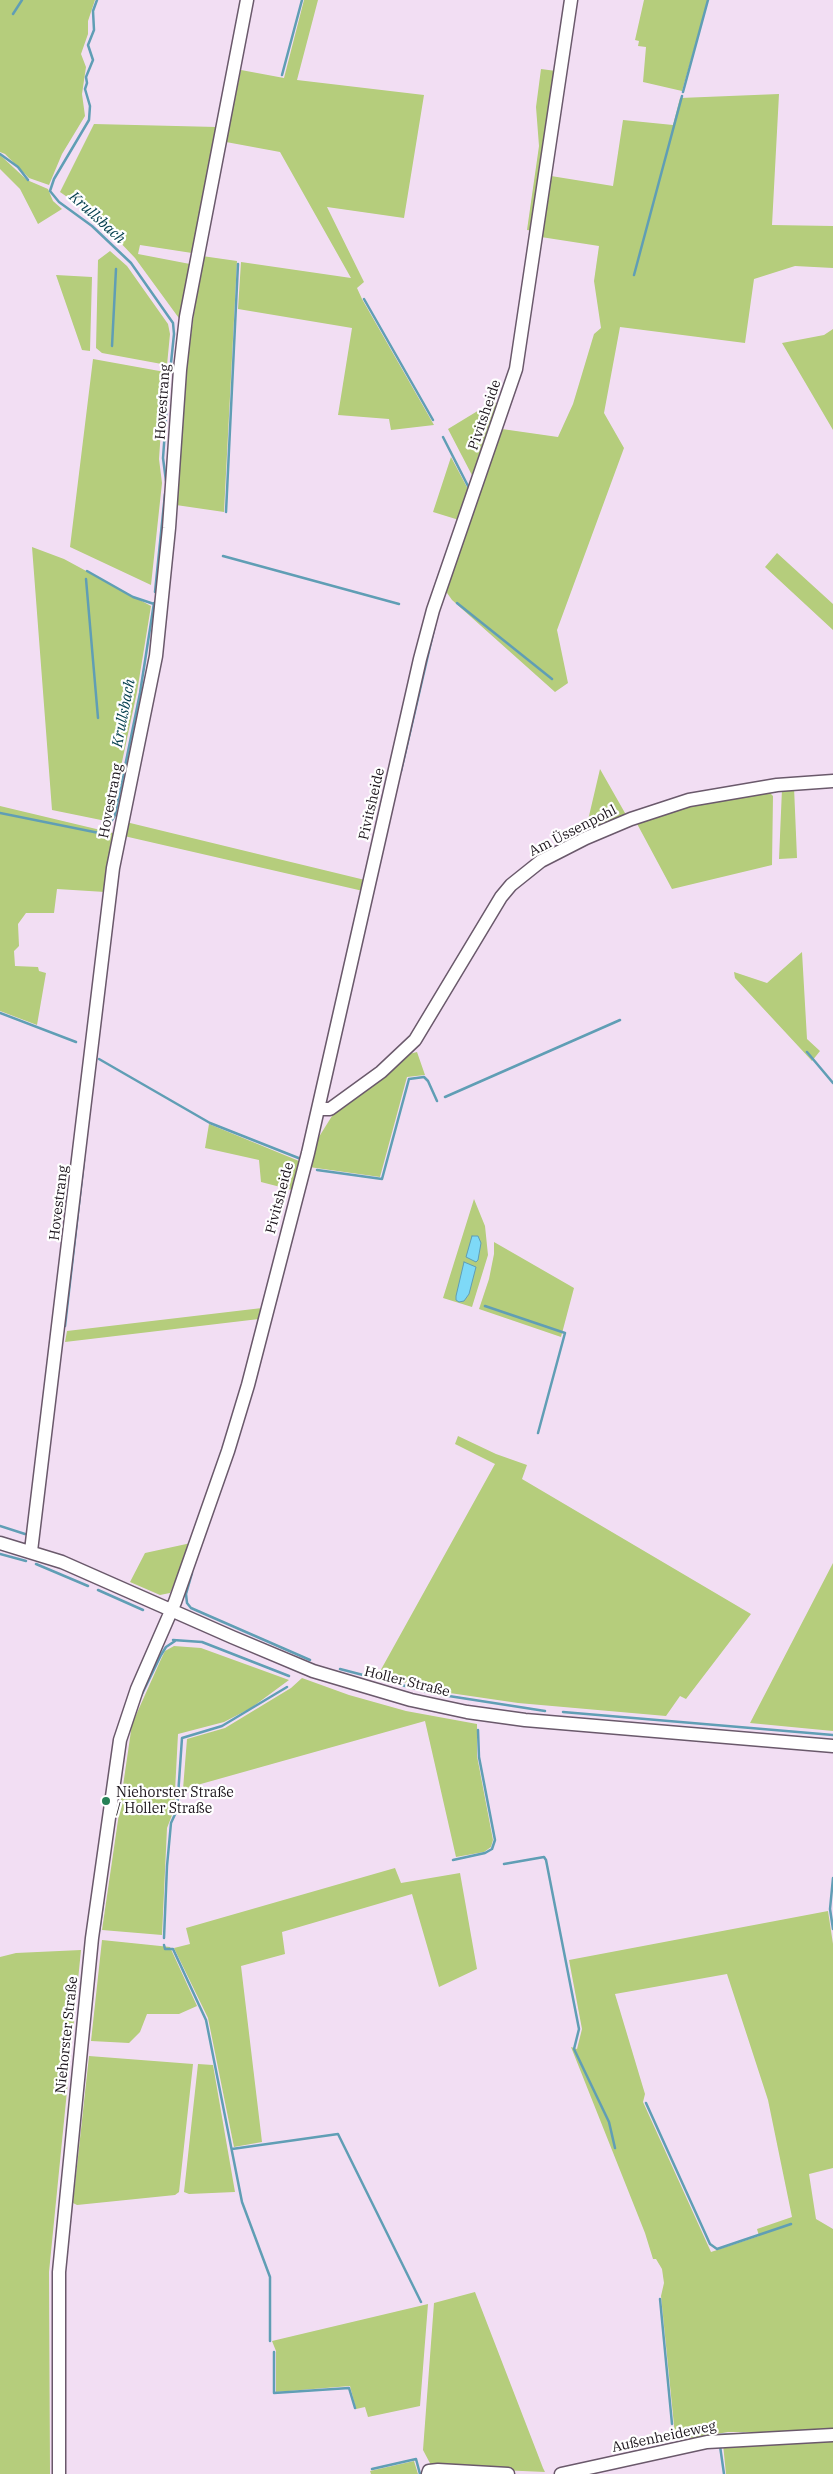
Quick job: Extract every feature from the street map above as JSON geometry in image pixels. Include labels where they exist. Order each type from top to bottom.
[{"type":"street","name":"Hovestrang","points":[[31,1551],[113,868],[156,656],[169,528],[180,370],[186,317],[247,0]]},
{"type":"street","name":"Pivitsheide","points":[[172,1610],[234,1432],[318,1109],[433,610],[516,369],[571,0]]},
{"type":"street","name":"Am Üssenpohl","points":[[318,1109],[330,1109],[381,1072],[415,1040],[501,897],[511,885],[541,861],[586,838],[631,819],[681,802],[777,784],[833,781]]},
{"type":"street","name":"Holler Straße","points":[[0,1543],[62,1562],[313,1671],[402,1698],[450,1709],[553,1722],[833,1746]]},
{"type":"street","name":"Niehorster Straße","points":[[59,2474],[59,2272],[92,1938],[120,1740],[137,1689],[172,1610]]},
{"type":"street","name":"Außenheideweg","points":[[561,2474],[707,2442],[833,2435]]},
{"type":"street","points":[[428,2474],[438,2470],[508,2474]]},
{"type":"green space","points":[[0,0],[95,0],[88,21],[88,34],[81,54],[86,67],[82,94],[85,116],[62,154],[49,185],[29,178],[5,154],[0,152]]},
{"type":"green space","points":[[304,0],[318,0],[297,80],[424,95],[404,218],[327,207],[364,282],[357,288],[362,299],[434,425],[391,430],[389,419],[338,415],[352,328],[238,309],[241,262],[351,278],[280,152],[226,142],[241,70],[284,78]]},
{"type":"green space","points":[[644,0],[708,0],[682,91],[643,82],[646,47],[638,46],[639,41],[635,40]]},
{"type":"green space","points":[[541,69],[556,71],[535,231],[527,230],[539,146],[536,107]]},
{"type":"green space","points":[[779,94],[772,225],[833,226],[833,268],[795,266],[754,279],[745,343],[620,327],[604,413],[624,448],[557,630],[568,683],[555,692],[452,600],[445,590],[502,429],[558,437],[573,404],[594,334],[601,328],[594,281],[599,246],[541,237],[551,176],[613,186],[623,120],[673,125],[680,98]]},
{"type":"green space","points":[[94,124],[217,127],[192,253],[140,245],[138,254],[190,264],[181,321],[135,258],[96,217],[60,192]]},
{"type":"green space","points":[[0,155],[27,180],[48,189],[53,201],[62,209],[38,224],[20,189],[0,169]]},
{"type":"green space","points":[[110,251],[127,266],[168,324],[170,334],[167,365],[102,353],[96,348],[98,260]]},
{"type":"green space","points":[[202,256],[237,261],[224,512],[176,505],[186,371]]},
{"type":"green space","points":[[56,275],[92,277],[90,351],[82,350]]},
{"type":"green space","points":[[833,329],[833,430],[782,343],[824,335]]},
{"type":"green space","points":[[93,359],[165,372],[159,459],[162,483],[151,585],[70,547]]},
{"type":"green space","points":[[494,401],[501,408],[475,481],[448,429]]},
{"type":"green space","points":[[451,457],[469,491],[459,520],[433,512]]},
{"type":"green space","points":[[32,547],[64,559],[151,606],[137,692],[111,813],[106,821],[52,810]]},
{"type":"green space","points":[[777,553],[833,604],[833,630],[765,567]]},
{"type":"green space","points":[[600,769],[625,813],[623,819],[585,833]]},
{"type":"green space","points":[[794,787],[797,858],[779,859],[782,789]]},
{"type":"green space","points":[[769,792],[773,796],[772,865],[672,889],[635,820],[690,804]]},
{"type":"green space","points":[[0,806],[113,833],[105,892],[57,889],[54,913],[26,913],[18,924],[19,946],[14,951],[15,966],[38,967],[39,971],[46,973],[37,1025],[0,1011]]},
{"type":"green space","points":[[126,822],[365,880],[363,891],[124,836]]},
{"type":"green space","points":[[802,952],[807,1039],[820,1051],[812,1061],[735,978],[734,972],[767,983]]},
{"type":"green space","points":[[417,1052],[425,1075],[407,1077],[380,1177],[309,1167],[317,1140],[332,1116],[409,1054]]},
{"type":"green space","points":[[209,1124],[299,1161],[292,1190],[261,1182],[259,1160],[205,1148]]},
{"type":"green space","points":[[474,1199],[485,1226],[488,1255],[472,1307],[443,1298]]},
{"type":"green space","points":[[494,1242],[574,1288],[561,1337],[479,1309],[489,1279],[494,1254]]},
{"type":"green space","points":[[262,1308],[259,1319],[65,1342],[67,1331]]},
{"type":"green space","points":[[458,1436],[496,1454],[527,1465],[522,1479],[751,1614],[686,1699],[680,1696],[666,1716],[518,1703],[436,1691],[378,1675],[495,1464],[455,1444]]},
{"type":"green space","points":[[191,1543],[170,1593],[160,1595],[130,1582],[145,1553]]},
{"type":"green space","points":[[833,1563],[833,1731],[750,1723]]},
{"type":"green space","points":[[174,1646],[201,1648],[289,1680],[251,1708],[224,1722],[178,1734],[174,1810],[167,1828],[162,1935],[102,1930],[132,1724],[165,1651]]},
{"type":"green space","points":[[302,1678],[349,1695],[406,1711],[477,1724],[477,1756],[493,1840],[491,1847],[484,1852],[456,1857],[425,1721],[183,1789],[187,1739],[225,1728],[291,1688]]},
{"type":"green space","points":[[395,1868],[401,1883],[460,1873],[477,1969],[439,1987],[412,1894],[282,1932],[285,1954],[241,1966],[262,2142],[234,2147],[208,2018],[174,1948],[190,1944],[186,1928]]},
{"type":"green space","points":[[828,1911],[833,1944],[833,2168],[809,2174],[816,2219],[833,2229],[833,2428],[793,2433],[728,2432],[693,2438],[675,2435],[661,2296],[664,2283],[662,2269],[656,2259],[653,2259],[645,2233],[571,2047],[577,2049],[582,2029],[569,1960]],"holes":[[[727,1974],[768,2100],[792,2217],[757,2229],[759,2236],[711,2252],[643,2102],[645,2094],[615,1994]]]},
{"type":"green space","points":[[102,1940],[170,1947],[197,2006],[179,2014],[147,2014],[140,2032],[129,2043],[91,2041]]},
{"type":"green space","points":[[81,1950],[49,2272],[50,2474],[0,2474],[0,1957],[16,1953]]},
{"type":"green space","points":[[89,2056],[193,2064],[179,2192],[175,2195],[77,2205],[73,2203]]},
{"type":"green space","points":[[198,2064],[213,2065],[235,2192],[189,2194],[184,2192]]},
{"type":"green space","points":[[475,2292],[545,2472],[432,2467],[423,2450],[434,2303]]},
{"type":"green space","points":[[428,2304],[420,2406],[368,2417],[365,2407],[356,2409],[350,2386],[276,2392],[276,2351],[272,2341]]},
{"type":"green space","points":[[833,2439],[833,2474],[726,2474],[723,2444]]},
{"type":"green space","points":[[414,2461],[418,2474],[371,2474],[370,2471]]},
{"type":"water","points":[[472,1236],[478,1236],[481,1243],[476,1262],[466,1257]]},
{"type":"water","points":[[464,1262],[476,1267],[469,1294],[464,1301],[459,1302],[456,1300],[456,1296]]},
{"type":"waterway","points":[[13,14],[22,0]]},
{"type":"waterway","name":"Krullsbach","points":[[97,0],[93,11],[94,30],[88,45],[93,60],[86,77],[85,89],[90,106],[89,120],[54,179],[50,191],[59,202],[92,226],[131,263],[173,323],[174,334],[171,363]]},
{"type":"waterway","points":[[282,75],[302,0]]},
{"type":"waterway","points":[[683,92],[708,0]]},
{"type":"waterway","points":[[634,275],[682,96]]},
{"type":"waterway","points":[[0,154],[18,167],[28,180]]},
{"type":"waterway","points":[[226,512],[238,264]]},
{"type":"waterway","points":[[112,346],[116,269]]},
{"type":"waterway","points":[[364,299],[433,420]]},
{"type":"waterway","name":"Krullsbach","points":[[166,481],[163,458],[169,376]]},
{"type":"waterway","points":[[443,437],[469,488]]},
{"type":"waterway","name":"Krullsbach","points":[[155,592],[165,494]]},
{"type":"waterway","points":[[223,556],[399,604]]},
{"type":"waterway","points":[[87,571],[133,597],[154,604]]},
{"type":"waterway","points":[[86,579],[98,718]]},
{"type":"waterway","name":"Krullsbach","points":[[109,825],[115,815],[140,693],[154,603]]},
{"type":"waterway","points":[[457,603],[552,679]]},
{"type":"waterway","points":[[401,771],[435,625]]},
{"type":"waterway","name":"Krullsbach","points":[[0,813],[104,834]]},
{"type":"waterway","points":[[0,1013],[76,1042]]},
{"type":"waterway","points":[[445,1097],[620,1020]]},
{"type":"waterway","points":[[807,1052],[833,1083]]},
{"type":"waterway","points":[[99,1059],[210,1123],[301,1159]]},
{"type":"waterway","points":[[317,1170],[382,1179],[409,1079],[424,1077],[428,1081],[437,1101]]},
{"type":"waterway","points":[[65,1326],[84,1160]]},
{"type":"waterway","points":[[485,1306],[565,1333],[538,1433]]},
{"type":"waterway","points":[[0,1526],[25,1534]]},
{"type":"waterway","points":[[0,1554],[26,1561]]},
{"type":"waterway","points":[[36,1564],[88,1586]]},
{"type":"waterway","points":[[192,1573],[186,1594],[187,1603],[191,1608],[310,1660]]},
{"type":"waterway","points":[[98,1590],[143,1610]]},
{"type":"waterway","points":[[173,1640],[202,1642],[289,1676]]},
{"type":"waterway","points":[[141,1696],[161,1655],[166,1647],[175,1641]]},
{"type":"waterway","points":[[340,1669],[436,1694],[545,1711]]},
{"type":"waterway","points":[[164,1938],[167,1866],[171,1823],[177,1810],[182,1738],[222,1726],[287,1687]]},
{"type":"waterway","points":[[563,1712],[833,1735]]},
{"type":"waterway","points":[[453,1860],[485,1853],[492,1849],[495,1840],[479,1757],[478,1730]]},
{"type":"waterway","points":[[504,1864],[544,1857],[546,1860],[579,2029],[574,2049],[609,2122],[615,2148]]},
{"type":"waterway","points":[[833,1878],[830,1909],[833,1929]]},
{"type":"waterway","points":[[99,1931],[103,1903]]},
{"type":"waterway","points":[[164,1945],[165,1949],[173,1949],[206,2020],[242,2202],[270,2277],[270,2341]]},
{"type":"waterway","points":[[646,2103],[710,2244],[717,2249],[791,2224]]},
{"type":"waterway","points":[[232,2149],[338,2134],[421,2302]]},
{"type":"waterway","points":[[660,2299],[672,2424]]},
{"type":"waterway","points":[[274,2352],[274,2393],[349,2388],[355,2408]]},
{"type":"waterway","points":[[720,2435],[744,2434]]},
{"type":"waterway","points":[[720,2446],[724,2474]]},
{"type":"waterway","points":[[372,2469],[416,2459],[420,2474]]},
{"type":"place","name":"Niehorster Straße / Holler Straße","points":[[106,1801]]}]
